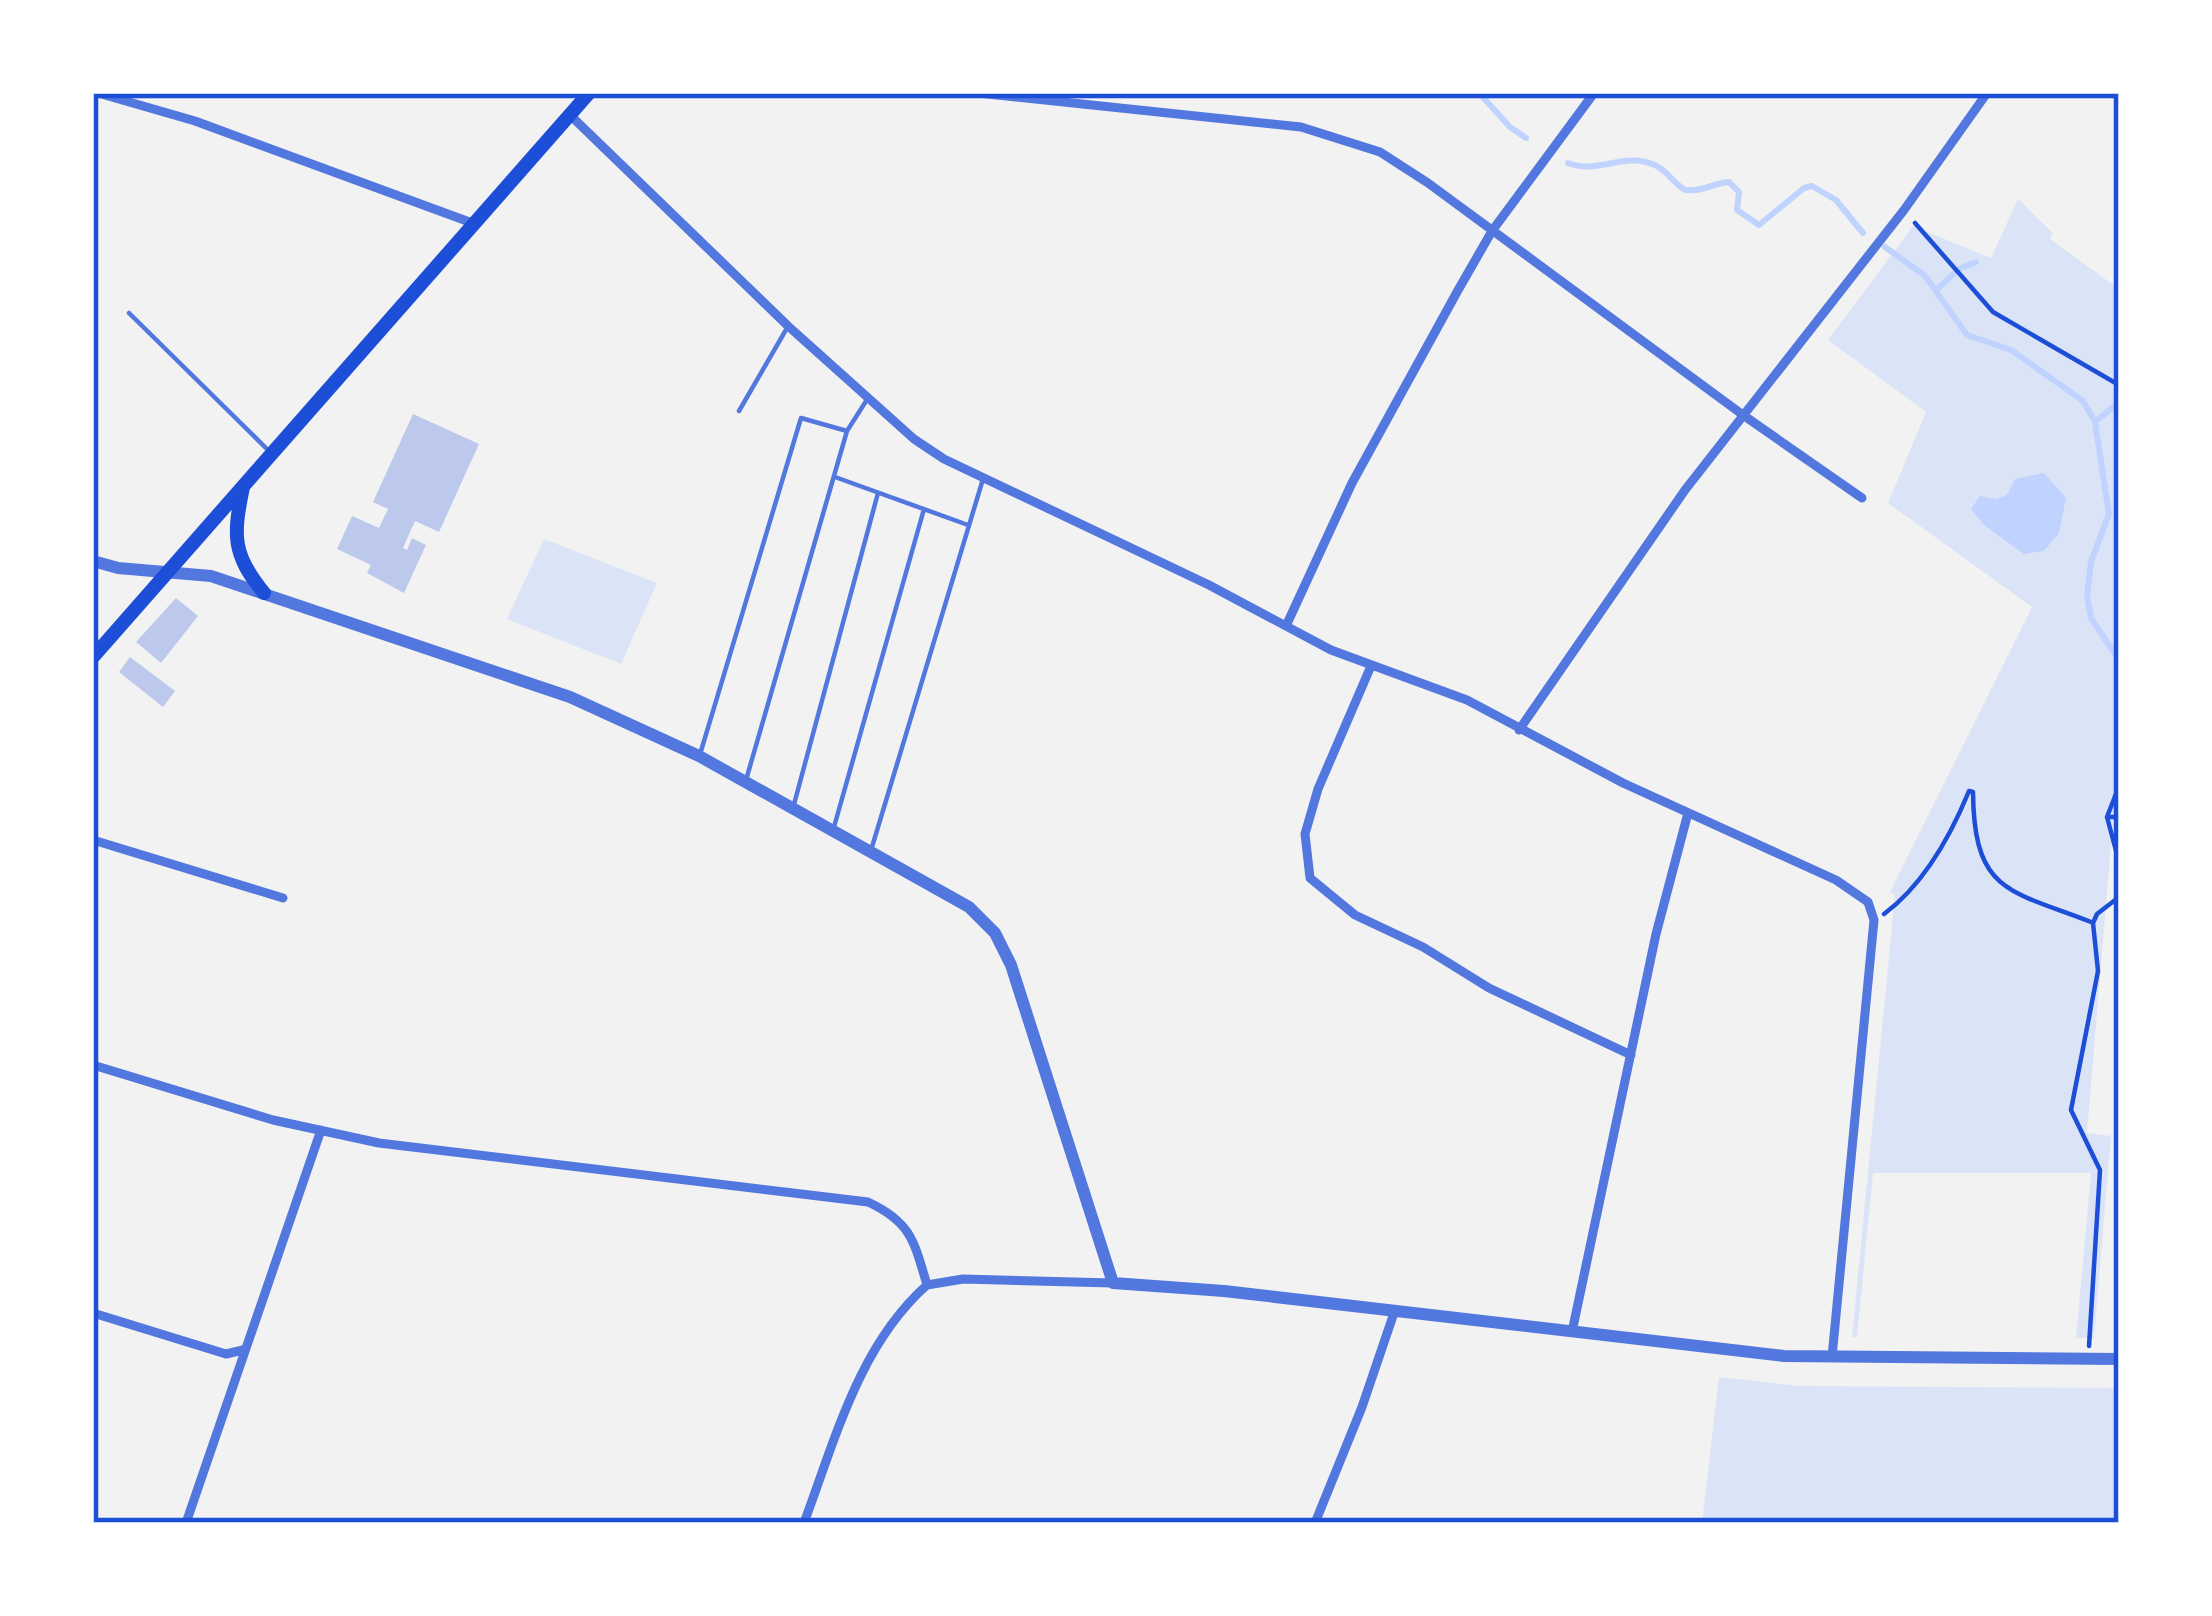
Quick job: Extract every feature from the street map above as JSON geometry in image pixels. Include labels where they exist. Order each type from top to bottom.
[{"type":"main road","points":[[93,656],[589,93]]},
{"type":"main road","points":[[243,484],[236,547],[244,568],[264,593]]},
{"type":"street","points":[[98,93],[124,96],[475,224]]},
{"type":"street","points":[[978,93],[1301,127],[1380,152],[1862,498]]},
{"type":"street","points":[[1286,626],[1352,483],[1492,231],[1594,93]]},
{"type":"street","points":[[1519,730],[1611,592],[1742,415],[1904,210],[1987,93]]},
{"type":"street","points":[[570,115],[788,326],[914,439],[983,479],[1286,626],[1371,666],[1467,700],[1688,813],[1836,880],[1868,902],[1874,920],[1832,1357]]},
{"type":"street","points":[[93,561],[118,568],[211,576],[570,697],[699,756],[968,907],[983,918],[1004,948],[1113,1283]]},
{"type":"street","points":[[1371,666],[1311,812],[1305,834],[1310,878],[1354,915],[1423,947],[1489,988],[1631,1055]]},
{"type":"street","points":[[1572,1332],[1656,934],[1688,813]]},
{"type":"street","points":[[93,840],[283,898]]},
{"type":"street","points":[[93,1065],[273,1120],[379,1143],[868,1202],[894,1214],[907,1231],[927,1285]]},
{"type":"street","points":[[186,1523],[321,1130]]},
{"type":"street","points":[[804,1523],[876,1345],[900,1309],[927,1285],[963,1280],[1224,1291],[1718,1351],[1832,1357],[2119,1359]]},
{"type":"street","points":[[1315,1523],[1395,1310]]},
{"type":"street","points":[[93,1313],[226,1354],[243,1351]]},
{"type":"lane","points":[[129,313],[271,452]]},
{"type":"lane","points":[[739,411],[788,326]]},
{"type":"lane","points":[[746,781],[847,431],[868,398]]},
{"type":"lane","points":[[699,756],[801,418],[847,431]]},
{"type":"lane","points":[[835,477],[968,525]]},
{"type":"lane","points":[[871,850],[983,479]]},
{"type":"lane","points":[[794,808],[878,493]]},
{"type":"lane","points":[[833,830],[924,509]]},
{"type":"path","points":[[1904,210],[1993,312],[2119,386]]},
{"type":"path","points":[[2119,787],[2108,817],[2119,862]]},
{"type":"path","points":[[1874,920],[1890,910],[1933,859],[1969,790],[1973,792],[1973,825],[1991,878],[2016,894],[2093,923]]},
{"type":"path","points":[[2108,817],[2119,817]]},
{"type":"path","points":[[2089,1358],[2100,1170],[2072,1110],[2098,971],[2093,923],[2119,897]]},
{"type":"shaded area","points":[[2018,199],[2053,233],[2050,239],[2119,289],[2119,813],[2113,821],[2087,1133],[2111,1136],[2094,1338],[2076,1338],[2091,1173],[1873,1173],[1857,1337],[1852,1337],[1895,895],[1890,892],[2032,607],[1888,503],[1926,412],[1828,340],[1913,226],[1991,258]]},
{"type":"shaded area","points":[[544,539],[657,583],[621,664],[507,619]]},
{"type":"shaded area","points":[[1719,1377],[1800,1386],[2119,1388],[2119,1523],[1702,1523]]},
{"type":"water","points":[[2044,473],[2066,498],[2059,533],[2044,551],[2024,554],[1984,525],[1971,509],[1980,496],[1996,499],[2007,495],[2015,479]]},
{"type":"building","points":[[413,414],[479,444],[439,532],[415,521],[403,548],[407,550],[412,538],[426,545],[404,593],[367,573],[371,565],[337,549],[352,516],[379,528],[388,509],[373,502]]},
{"type":"building","points":[[176,598],[198,616],[161,663],[136,642]]},
{"type":"building","points":[[130,657],[175,691],[163,707],[119,672]]},
{"type":"waterway","points":[[1479,93],[1526,138]]},
{"type":"waterway","points":[[1568,163],[1643,161],[1660,168],[1685,190],[1729,182],[1739,192],[1737,210],[1759,225],[1812,186],[1836,200],[1863,233]]},
{"type":"waterway","points":[[1885,247],[1925,276],[1967,335],[2011,350],[2083,401],[2095,422],[2109,514],[2091,562],[2087,595],[2091,618],[2119,660]]},
{"type":"waterway","points":[[1936,290],[1959,269],[1976,262]]},
{"type":"waterway","points":[[2095,422],[2119,402]]}]
